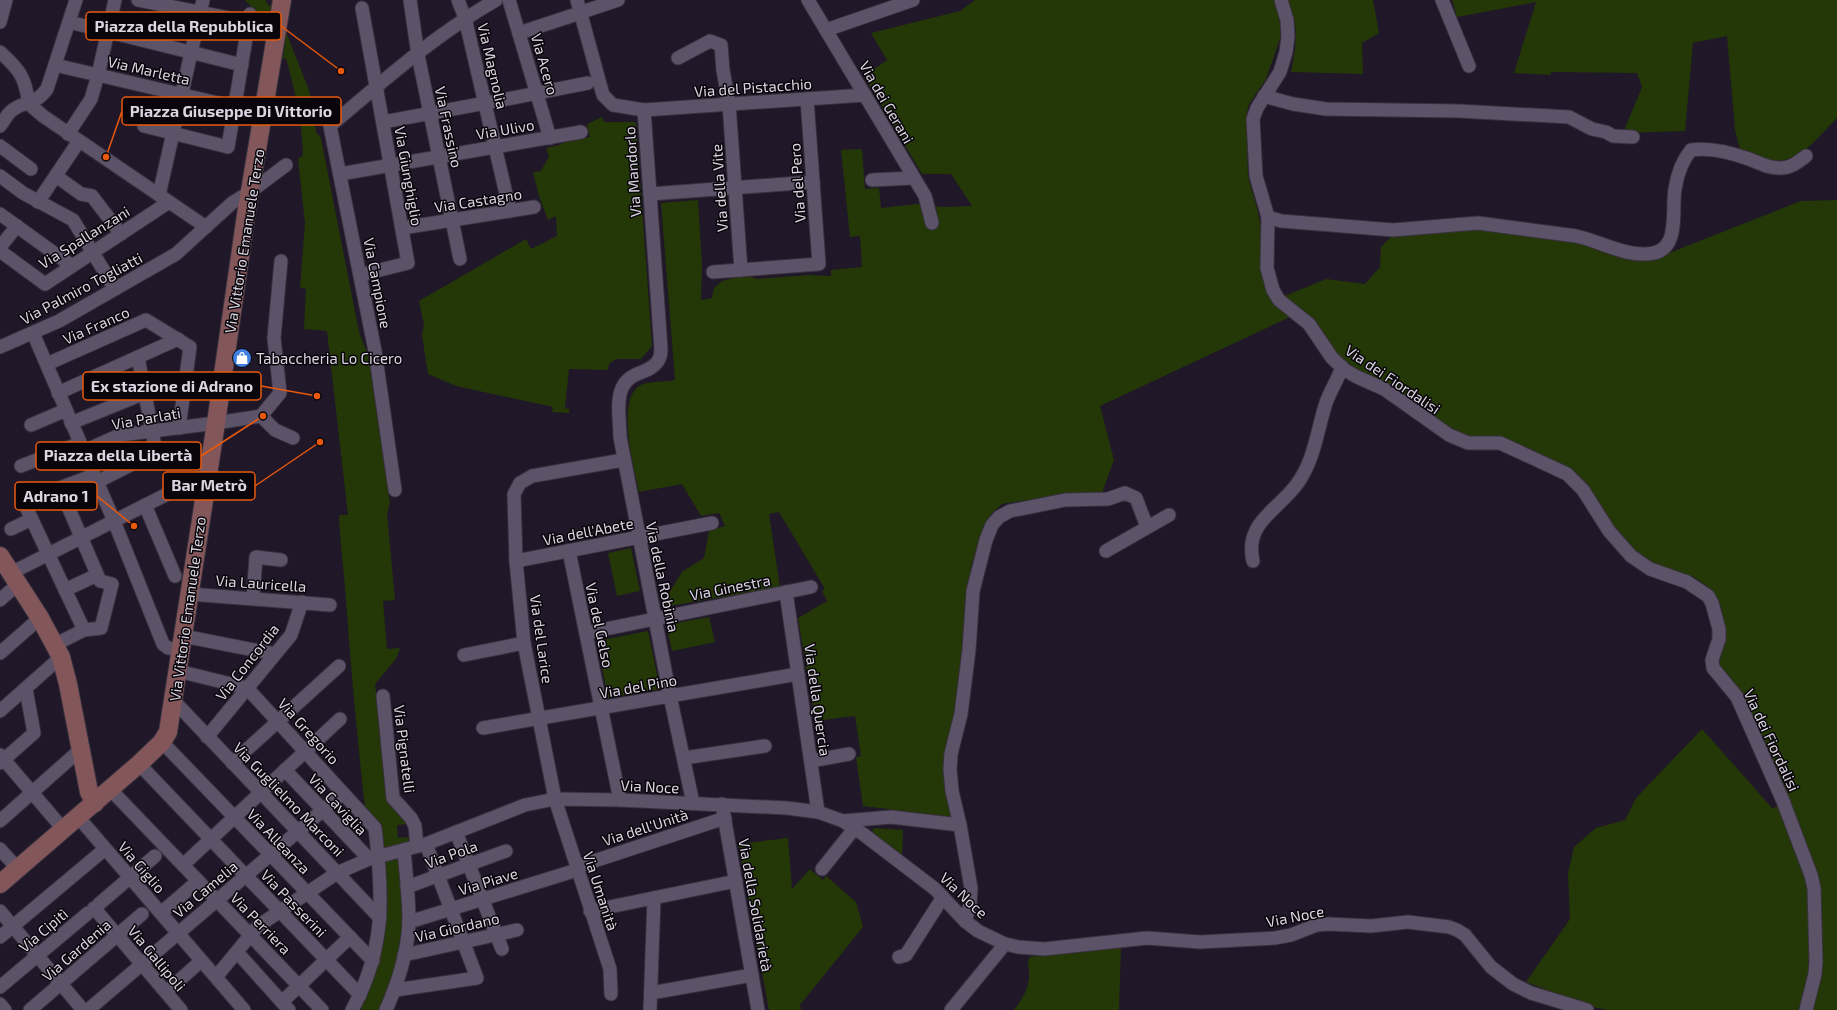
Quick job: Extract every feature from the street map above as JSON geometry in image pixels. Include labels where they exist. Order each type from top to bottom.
[{"type":"street","points":[[0,22],[6,0]]},
{"type":"street","points":[[4,117],[15,108],[29,104],[42,96],[47,89],[76,0]]},
{"type":"street","points":[[68,134],[91,99],[115,0]]},
{"type":"street","points":[[138,0],[202,6],[249,18],[228,147],[144,126]]},
{"type":"street","name":"Via Vittorio Emanuele Terzo","points":[[0,884],[139,764],[162,742],[168,732],[174,701],[250,192],[282,0]]},
{"type":"street","name":"Via Frassino","points":[[410,0],[418,55],[460,259]]},
{"type":"street","name":"Via Magnolia","points":[[458,0],[493,101],[495,147],[510,211]]},
{"type":"street","points":[[379,88],[465,18],[496,0]]},
{"type":"street","name":"Via Acero","points":[[509,0],[550,138]]},
{"type":"street","points":[[519,33],[578,9],[618,0]]},
{"type":"street","name":"Via dei Gerani","points":[[808,0],[924,196],[932,223]]},
{"type":"street","points":[[826,30],[913,0]]},
{"type":"street","name":"Via dei Fiordalisi","points":[[1281,0],[1287,20],[1288,37],[1286,52],[1280,72],[1256,108],[1253,119],[1256,176],[1268,217],[1267,268],[1273,290],[1280,300],[1309,324],[1332,358],[1342,367],[1357,377],[1384,389],[1449,435],[1468,443],[1500,443],[1567,474],[1583,490],[1609,531],[1631,556],[1650,569],[1687,582],[1708,596],[1712,603],[1719,629],[1719,639],[1712,660],[1713,668],[1737,697],[1783,801],[1811,875],[1814,888],[1816,961],[1815,974],[1806,1010]]},
{"type":"street","points":[[1442,0],[1469,66]]},
{"type":"street","points":[[164,198],[166,164],[202,6]]},
{"type":"street","name":"Via Giunghiglio","points":[[360,275],[408,262],[390,165],[379,88],[362,8]]},
{"type":"street","name":"Via Mandorlo","points":[[578,9],[603,95],[613,104],[644,110],[662,350],[658,361],[648,370]]},
{"type":"street","points":[[69,22],[242,65]]},
{"type":"street","name":"Via della Vite","points":[[678,58],[710,41],[721,45],[723,70],[729,104],[741,270]]},
{"type":"street","points":[[4,55],[20,73],[26,85],[29,104],[68,134],[206,227]]},
{"type":"street","name":"Via Marletta","points":[[55,65],[235,107]]},
{"type":"street","points":[[383,122],[588,83]]},
{"type":"street","name":"Via Campione","points":[[379,88],[330,126],[374,351],[395,490]]},
{"type":"street","name":"Via del Pistacchio","points":[[644,110],[865,95]]},
{"type":"street","points":[[1264,96],[1293,104],[1326,109],[1459,111],[1569,118],[1592,129],[1606,132],[1613,136],[1633,137]]},
{"type":"street","name":"Via del Pero","points":[[741,270],[819,264],[807,99]]},
{"type":"street","name":"Via Ulivo","points":[[340,174],[581,132]]},
{"type":"street","points":[[38,202],[79,141]]},
{"type":"street","points":[[0,146],[31,169]]},
{"type":"street","points":[[1268,217],[1282,221],[1393,230],[1478,223],[1576,236],[1613,249],[1644,254],[1662,250],[1671,238],[1673,230],[1675,188],[1681,167],[1691,150],[1699,149],[1731,154],[1780,169],[1796,164],[1806,156]]},
{"type":"street","name":"Via Palmiro Togliatti","points":[[0,348],[59,321],[176,254],[232,203],[250,192],[286,165]]},
{"type":"street","points":[[0,176],[38,202],[73,220],[116,289]]},
{"type":"street","points":[[56,176],[81,194],[92,196],[121,234]]},
{"type":"street","points":[[872,180],[913,178]]},
{"type":"street","points":[[650,194],[813,182]]},
{"type":"street","name":"Via Spallanzani","points":[[0,251],[44,284],[146,217],[164,198]]},
{"type":"street","name":"Via Castagno","points":[[402,228],[534,207]]},
{"type":"street","points":[[0,214],[72,266]]},
{"type":"street","points":[[0,247],[17,226]]},
{"type":"street","points":[[281,262],[274,338],[280,393],[261,416],[274,430],[293,438]]},
{"type":"street","points":[[713,272],[741,270]]},
{"type":"street","name":"Via Franco","points":[[46,364],[146,320],[190,346],[180,428]]},
{"type":"street","points":[[34,333],[114,521],[163,644],[168,648],[182,643],[275,654]]},
{"type":"street","points":[[58,392],[178,339]]},
{"type":"street","points":[[84,630],[26,507],[27,500],[60,488],[96,479],[156,452],[138,357]]},
{"type":"street","points":[[1253,561],[1251,541],[1254,532],[1298,483],[1311,455],[1325,405],[1342,367]]},
{"type":"street","name":"Via della Robinia","points":[[648,370],[637,373],[629,378],[622,388],[619,401],[620,437],[623,460],[656,619],[670,696],[693,803]]},
{"type":"street","points":[[71,423],[186,378]]},
{"type":"street","points":[[31,425],[66,410]]},
{"type":"street","name":"Via Parlati","points":[[21,466],[120,435],[261,416]]},
{"type":"street","name":"Via del Larice","points":[[555,799],[538,720],[524,643],[516,560],[514,494],[520,483],[532,476],[623,460]]},
{"type":"street","points":[[0,600],[14,579],[49,554],[207,474]]},
{"type":"street","points":[[0,711],[26,689],[58,651],[84,630],[101,628],[112,584],[100,581],[60,488]]},
{"type":"street","points":[[965,921],[970,904],[971,888],[960,825],[952,792],[950,769],[951,754],[963,700],[969,650],[973,591],[986,540],[992,525],[999,516],[1010,511],[1065,500],[1108,499],[1125,494],[1136,498],[1148,527]]},
{"type":"street","points":[[145,505],[175,576]]},
{"type":"street","points":[[1106,551],[1169,515]]},
{"type":"street","points":[[11,529],[32,519]]},
{"type":"street","name":"Via dell'Abete","points":[[516,560],[712,523]]},
{"type":"street","name":"Via del Gelso","points":[[569,551],[620,800]]},
{"type":"street","points":[[0,556],[40,618],[58,651],[68,684],[89,792],[95,803]]},
{"type":"street","points":[[253,598],[256,557],[281,560]]},
{"type":"street","points":[[65,590],[97,575]]},
{"type":"street","name":"Via Ginestra","points":[[586,632],[811,587]]},
{"type":"street","name":"Via della Quercia","points":[[786,592],[818,812]]},
{"type":"street","name":"Via Lauricella","points":[[189,594],[330,605]]},
{"type":"street","name":"Via Concordia","points":[[207,737],[291,635],[302,602]]},
{"type":"street","points":[[0,653],[40,618]]},
{"type":"street","points":[[464,655],[524,643]]},
{"type":"street","points":[[232,763],[338,666]]},
{"type":"street","points":[[178,671],[247,688]]},
{"type":"street","name":"Via del Pino","points":[[483,728],[538,720],[798,674]]},
{"type":"street","name":"Via Gregorio","points":[[247,688],[375,828],[378,856],[380,918],[373,961],[360,995],[352,1010]]},
{"type":"street","points":[[26,689],[34,733],[1,759],[64,830]]},
{"type":"street","name":"Via Pignatelli","points":[[383,696],[393,798],[411,818],[415,826],[416,847]]},
{"type":"street","name":"Via Guglielmo Marconi","points":[[174,701],[380,918]]},
{"type":"street","points":[[183,865],[340,719]]},
{"type":"street","name":"Via Alleanza","points":[[162,742],[373,961]]},
{"type":"street","points":[[684,758],[765,746]]},
{"type":"street","points":[[0,822],[80,750]]},
{"type":"street","points":[[811,760],[850,754]]},
{"type":"street","name":"Via Passerini","points":[[139,764],[360,995]]},
{"type":"street","name":"Via Caviglia","points":[[285,770],[323,810],[378,856]]},
{"type":"street","name":"Via Perriera","points":[[110,789],[322,1010]]},
{"type":"street","name":"Via Camelia","points":[[88,1010],[343,793]]},
{"type":"street","name":"Via Noce","points":[[216,977],[258,926],[337,873],[378,856],[416,847],[525,805],[555,799],[620,800],[787,808],[818,812],[843,821],[935,889],[965,921],[978,931],[1005,944],[1018,947],[1044,949],[1147,938],[1214,942],[1275,938],[1291,935],[1317,925],[1330,924],[1371,926],[1408,922],[1449,927],[1457,930],[1465,935],[1491,967],[1513,984],[1531,993],[1587,1010]]},
{"type":"street","name":"Via Umanità","points":[[555,799],[590,912],[610,969],[611,994]]},
{"type":"street","name":"Via della Solidarietà","points":[[722,804],[758,1010]]},
{"type":"street","points":[[843,821],[891,817],[960,825]]},
{"type":"street","name":"Via Giglio","points":[[78,818],[244,1010]]},
{"type":"street","name":"Via dell'Unità","points":[[577,868],[725,818]]},
{"type":"street","points":[[822,869],[854,828]]},
{"type":"street","points":[[456,832],[502,949]]},
{"type":"street","points":[[395,990],[477,978],[438,876],[416,847]]},
{"type":"street","points":[[386,1010],[395,990],[404,955],[409,922],[407,887],[416,847]]},
{"type":"street","points":[[0,849],[18,869]]},
{"type":"street","points":[[0,937],[105,849]]},
{"type":"street","name":"Via Pola","points":[[407,887],[506,851]]},
{"type":"street","name":"Via Cipitì","points":[[0,987],[156,856]]},
{"type":"street","name":"Via Piave","points":[[409,922],[577,868]]},
{"type":"street","points":[[161,913],[198,881]]},
{"type":"street","points":[[590,912],[736,881]]},
{"type":"street","points":[[899,957],[906,955],[943,897]]},
{"type":"street","points":[[650,1010],[654,898]]},
{"type":"street","name":"Via Gallipoli","points":[[93,908],[181,1010]]},
{"type":"street","points":[[0,911],[83,1010]]},
{"type":"street","name":"Via Gardenia","points":[[30,1010],[142,914]]},
{"type":"street","name":"Via Giordano","points":[[404,955],[517,930]]},
{"type":"street","points":[[237,952],[285,1006],[298,986],[350,937]]},
{"type":"street","points":[[951,1010],[1005,944]]},
{"type":"street","points":[[166,992],[202,961]]},
{"type":"street","points":[[651,993],[752,975]]},
{"type":"street","points":[[0,1004],[5,1010]]},
{"type":"green space","points":[[245,0],[265,0],[269,6],[272,4],[268,27],[257,12]]},
{"type":"green space","points":[[975,0],[1274,0],[1279,15],[1281,36],[1266,79],[1249,104],[1246,117],[1248,177],[1258,212],[1261,230],[1261,264],[1290,317],[1100,406],[1114,460],[1102,493],[1058,494],[1037,500],[1002,504],[992,513],[981,534],[971,566],[966,615],[966,648],[959,678],[953,817],[863,806],[856,757],[861,756],[855,716],[815,721],[798,618],[827,601],[822,591],[825,589],[779,512],[769,514],[780,587],[663,607],[662,604],[682,572],[704,558],[709,531],[725,526],[719,513],[701,516],[682,484],[639,492],[628,436],[628,420],[632,394],[639,386],[651,382],[675,380],[661,203],[698,200],[702,265],[701,300],[712,298],[714,288],[722,281],[746,275],[757,279],[809,275],[831,276],[831,270],[862,267],[860,236],[850,237],[841,150],[862,149],[865,189],[879,188],[881,208],[917,204],[942,207],[972,206],[951,174],[922,174],[864,76],[887,60],[871,33],[960,11]]},
{"type":"green space","points":[[1287,0],[1373,0],[1379,33],[1362,43],[1363,74],[1291,72],[1296,36],[1294,17]]},
{"type":"green space","points":[[1452,0],[1837,0],[1837,118],[1813,143],[1796,156],[1775,161],[1751,155],[1740,149],[1735,130],[1727,36],[1693,43],[1685,131],[1623,133],[1642,87],[1637,73],[1551,72],[1550,75],[1514,73],[1536,2],[1457,17]]},
{"type":"green space","points":[[286,32],[309,90],[316,132],[321,138],[359,332],[368,355],[390,503],[387,514],[395,600],[383,601],[387,649],[400,648],[396,659],[375,684],[389,803],[407,824],[397,825],[398,838],[410,837],[411,843],[382,849],[375,820],[365,807],[362,781],[354,704],[339,515],[348,515],[327,331],[304,329],[306,289],[300,288],[305,223],[298,159],[303,155],[298,106],[286,58],[283,59]]},
{"type":"green space","points":[[602,117],[604,122],[636,123],[652,346],[641,359],[616,359],[609,364],[608,370],[569,369],[565,408],[569,409],[569,413],[552,412],[553,407],[456,386],[428,374],[422,335],[424,325],[419,301],[526,239],[531,249],[557,236],[556,216],[548,220],[539,196],[533,172],[541,171],[549,156],[546,148],[568,141],[590,137],[587,124]]},
{"type":"green space","points":[[1837,200],[1837,1010],[1811,1010],[1823,964],[1818,923],[1790,806],[1744,695],[1720,666],[1715,598],[1711,589],[1694,577],[1652,564],[1639,557],[1612,527],[1579,477],[1459,435],[1362,374],[1345,361],[1282,297],[1326,279],[1365,284],[1380,267],[1381,247],[1391,237],[1480,226],[1586,243],[1611,253],[1654,259],[1801,201]]},
{"type":"green space","points":[[631,548],[640,591],[617,596],[608,553]]},
{"type":"green space","points":[[709,617],[715,642],[672,651],[666,625]]},
{"type":"green space","points":[[648,631],[660,689],[608,698],[597,641]]},
{"type":"green space","points":[[1702,729],[1773,809],[1779,804],[1807,878],[1811,963],[1802,1010],[1608,1010],[1592,1007],[1526,982],[1570,919],[1568,873],[1574,847],[1596,828],[1625,820],[1636,798]]},
{"type":"green space","points":[[874,828],[903,830],[902,855],[872,832]]},
{"type":"green space","points":[[788,838],[792,889],[810,869],[823,880],[826,876],[856,902],[863,927],[800,1005],[801,1010],[769,1010],[738,844]]},
{"type":"green space","points":[[401,857],[403,917],[398,962],[394,976],[379,1010],[355,1010],[366,990],[382,859]]},
{"type":"green space","points":[[1121,946],[1119,1010],[1014,1010],[1026,991],[1029,976],[1028,963],[1030,957]]},
{"type":"place","name":"Piazza della Repubblica","points":[[341,71]]},
{"type":"place","name":"Piazza Giuseppe Di Vittorio","points":[[106,157]]},
{"type":"place","name":"Tabaccheria Lo Cicero","points":[[242,358]]},
{"type":"place","name":"Ex stazione di Adrano","points":[[317,396]]},
{"type":"place","name":"Piazza della Libertà","points":[[263,416]]},
{"type":"place","name":"Bar Metrò","points":[[320,442]]},
{"type":"place","name":"Adrano 1","points":[[134,526]]}]
